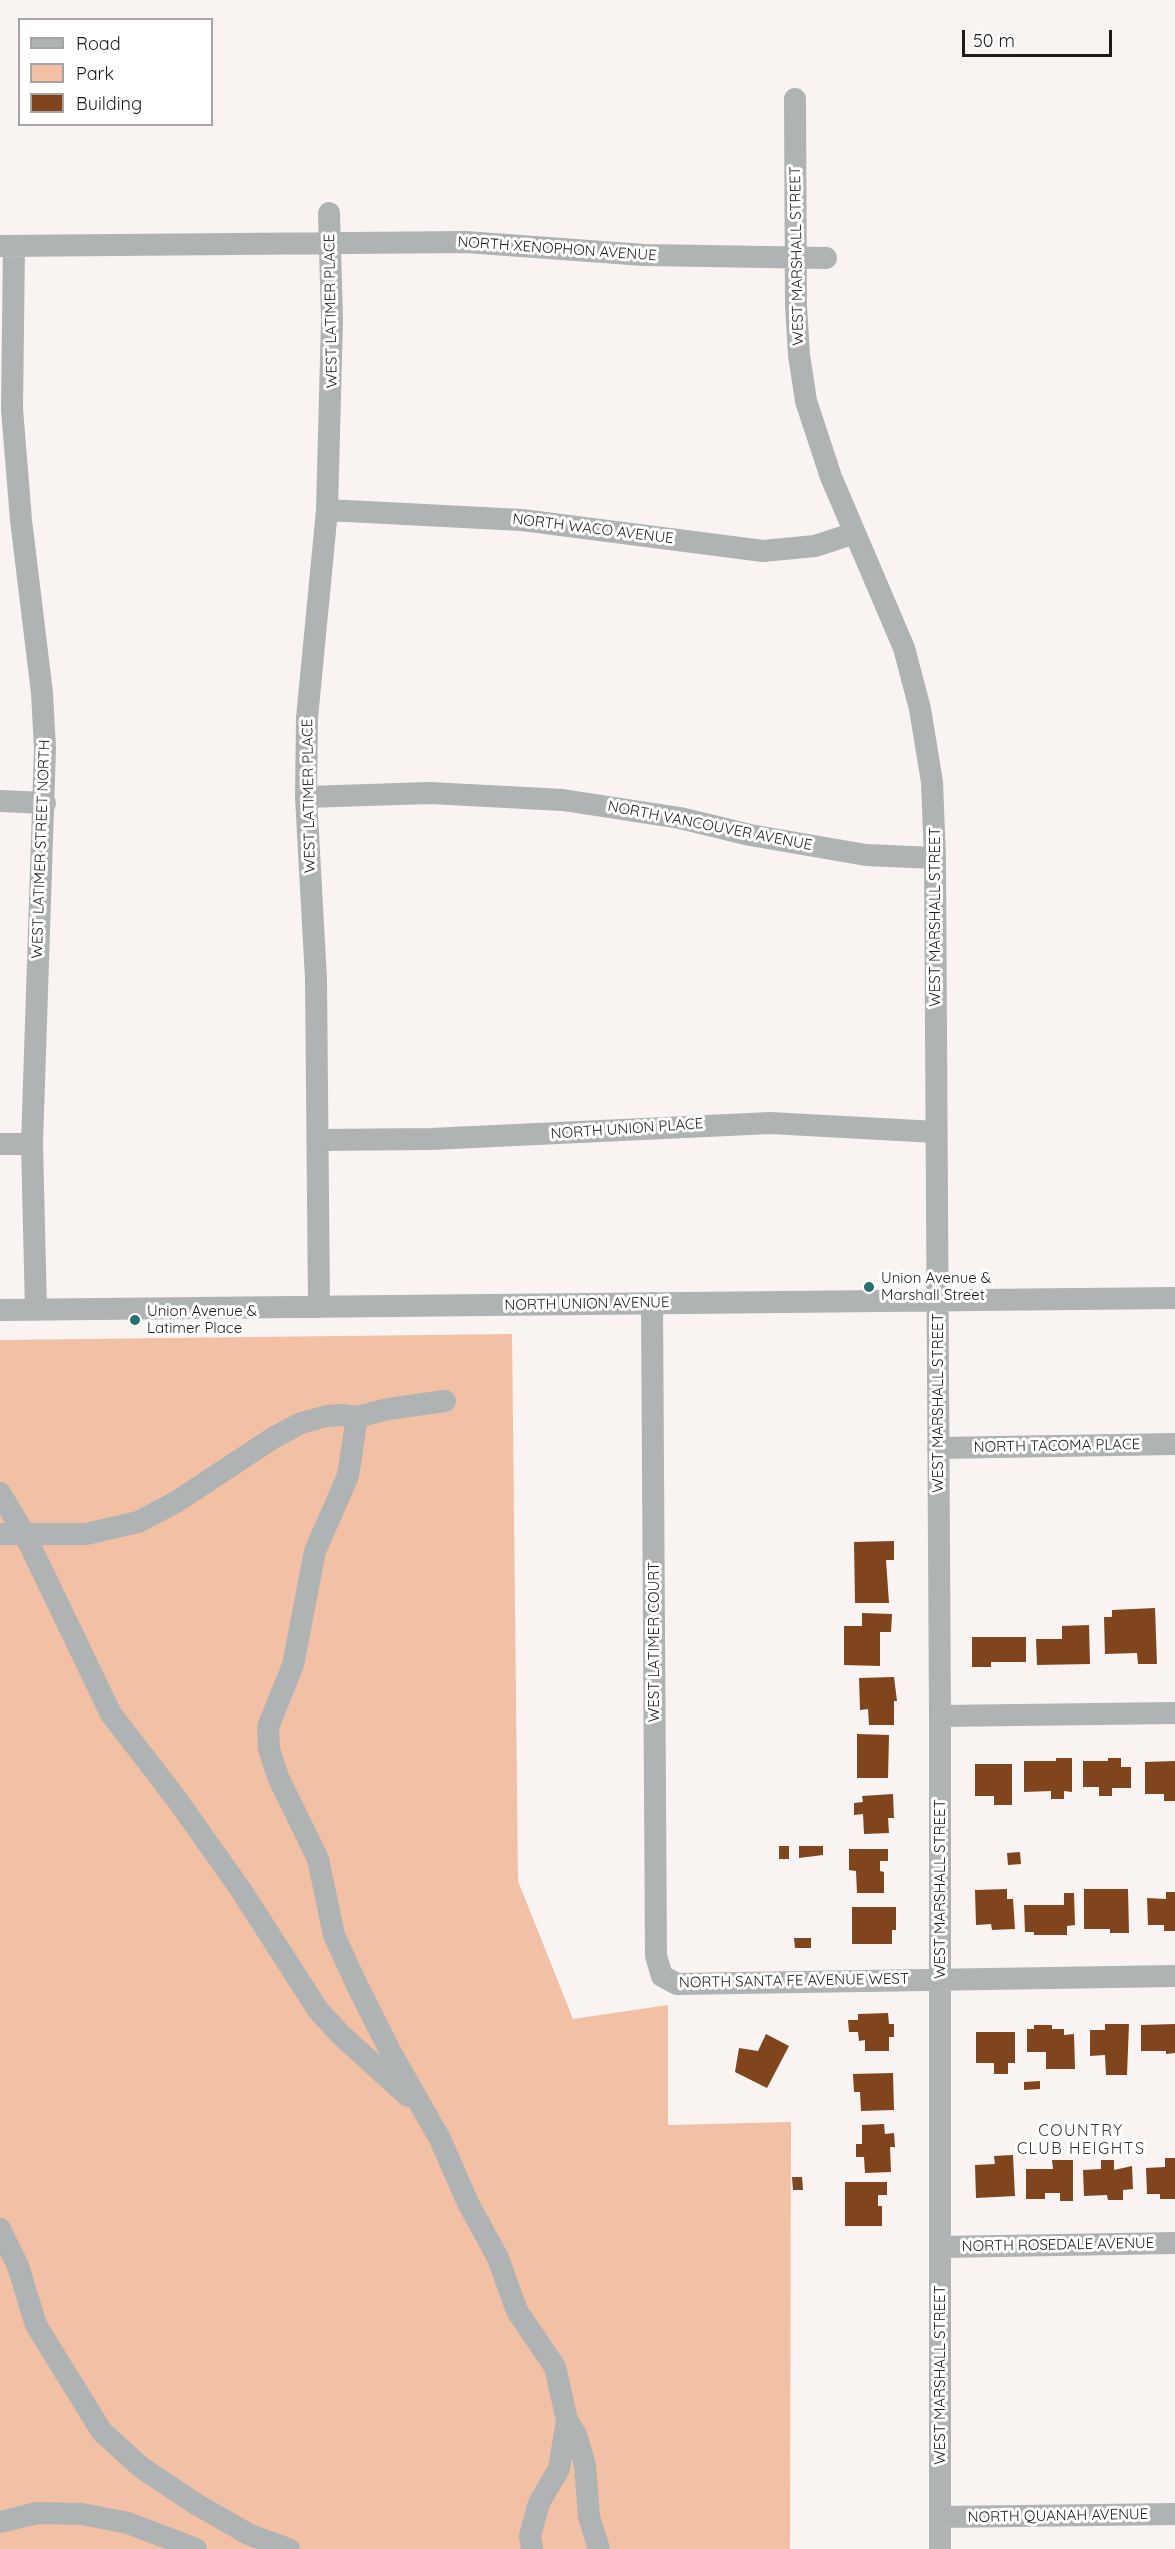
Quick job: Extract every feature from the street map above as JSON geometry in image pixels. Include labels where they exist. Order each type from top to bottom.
[{"type":"street","name":"WEST MARSHALL STREET","points":[[795,99],[799,355],[806,401],[831,477],[897,628],[912,674],[929,753],[935,858],[938,1300],[940,2549]]},
{"type":"street","name":"WEST LATIMER PLACE","points":[[319,1307],[316,979],[306,797],[310,668],[327,510],[332,413],[330,213]]},
{"type":"street","name":"NORTH XENOPHON AVENUE","points":[[7,246],[466,242],[644,255],[826,258]]},
{"type":"street","name":"WEST LATIMER STREET NORTH","points":[[7,246],[12,409],[10,521],[42,693],[45,803],[32,1143],[36,1310]]},
{"type":"street","name":"NORTH WACO AVENUE","points":[[327,510],[522,520],[763,551],[815,546],[855,533]]},
{"type":"street","name":"NORTH VANCOUVER AVENUE","points":[[306,797],[430,793],[552,799],[680,818],[750,835],[855,854],[935,858]]},
{"type":"street","points":[[0,801],[45,803]]},
{"type":"street","name":"NORTH UNION PLACE","points":[[319,1140],[430,1139],[770,1123],[936,1132]]},
{"type":"street","points":[[0,1144],[32,1143]]},
{"type":"street","name":"NORTH UNION AVENUE","points":[[0,1310],[1175,1298]]},
{"type":"street","name":"WEST LATIMER COURT","points":[[652,1303],[656,1956],[658,1966],[666,1980]]},
{"type":"street","points":[[0,1534],[86,1534],[138,1522],[176,1502],[289,1428],[327,1416],[342,1414],[357,1417],[388,1409],[445,1401]]},
{"type":"street","points":[[357,1417],[348,1476],[318,1543],[306,1588],[293,1665],[267,1735],[278,1777],[318,1859],[334,1935],[378,2028],[423,2109],[498,2259],[517,2311],[555,2367],[567,2420],[576,2435],[585,2465],[589,2517],[599,2549]]},
{"type":"street","name":"NORTH TACOMA PLACE","points":[[938,1448],[1175,1444]]},
{"type":"street","points":[[0,1493],[24,1533],[111,1714],[175,1797],[241,1890],[318,2010],[340,2034],[423,2109]]},
{"type":"street","points":[[940,1716],[1175,1713]]},
{"type":"street","name":"NORTH SANTA FE AVENUE WEST","points":[[666,1980],[677,1983],[1175,1976]]},
{"type":"street","points":[[0,2229],[18,2265],[36,2325],[102,2432],[142,2468],[196,2504],[250,2535],[289,2549]]},
{"type":"street","name":"NORTH ROSEDALE AVENUE","points":[[941,2247],[1175,2243]]},
{"type":"street","points":[[532,2549],[531,2536],[539,2503],[559,2469],[567,2420]]},
{"type":"street","points":[[0,2522],[37,2513],[82,2514],[128,2523],[196,2549]]},
{"type":"street","name":"NORTH QUANAH AVENUE","points":[[940,2517],[1175,2514]]},
{"type":"green space","points":[[512,1334],[518,1881],[573,2019],[668,2005],[668,2125],[791,2122],[790,2549],[0,2549],[0,1340]]},
{"type":"building","points":[[894,1541],[894,1560],[886,1560],[889,1603],[855,1603],[854,1542]]},
{"type":"building","points":[[1155,1608],[1157,1664],[1138,1664],[1137,1653],[1105,1654],[1104,1617],[1112,1617],[1112,1610]]},
{"type":"building","points":[[862,1613],[892,1614],[891,1632],[880,1632],[880,1666],[844,1665],[844,1626],[862,1626]]},
{"type":"building","points":[[1089,1625],[1090,1664],[1037,1665],[1036,1639],[1062,1639],[1062,1626]]},
{"type":"building","points":[[972,1637],[1026,1637],[1026,1662],[991,1662],[991,1667],[972,1667]]},
{"type":"building","points":[[894,1677],[897,1701],[894,1701],[894,1725],[869,1725],[868,1709],[860,1710],[859,1678]]},
{"type":"building","points":[[857,1734],[889,1735],[888,1778],[857,1778]]},
{"type":"building","points":[[1056,1758],[1072,1758],[1072,1792],[1064,1791],[1064,1799],[1051,1799],[1051,1791],[1024,1792],[1024,1761],[1056,1761]]},
{"type":"building","points":[[1108,1758],[1121,1758],[1121,1767],[1131,1767],[1131,1788],[1112,1788],[1112,1796],[1099,1796],[1099,1787],[1083,1787],[1083,1761],[1108,1761]]},
{"type":"building","points":[[1175,1761],[1175,1801],[1164,1801],[1164,1794],[1145,1794],[1145,1762]]},
{"type":"building","points":[[975,1764],[1012,1764],[1012,1805],[994,1805],[994,1796],[975,1796]]},
{"type":"building","points":[[893,1794],[894,1818],[888,1818],[889,1833],[864,1834],[863,1814],[854,1815],[854,1803],[863,1802],[862,1796]]},
{"type":"building","points":[[779,1846],[789,1846],[789,1859],[779,1859]]},
{"type":"building","points":[[799,1846],[823,1846],[823,1855],[799,1858]]},
{"type":"building","points":[[849,1849],[888,1849],[888,1861],[880,1861],[880,1871],[884,1872],[884,1893],[857,1893],[856,1871],[849,1870]]},
{"type":"building","points":[[1020,1852],[1021,1864],[1008,1865],[1007,1853]]},
{"type":"building","points":[[1007,1889],[1007,1899],[1013,1899],[1015,1929],[992,1930],[991,1924],[976,1925],[975,1890]]},
{"type":"building","points":[[1084,1889],[1128,1889],[1129,1933],[1110,1933],[1110,1929],[1084,1929]]},
{"type":"building","points":[[1166,1892],[1175,1892],[1175,1931],[1164,1931],[1164,1925],[1148,1925],[1147,1898],[1166,1899]]},
{"type":"building","points":[[1064,1893],[1074,1893],[1075,1925],[1067,1926],[1067,1935],[1034,1935],[1034,1932],[1025,1932],[1024,1905],[1064,1905]]},
{"type":"building","points":[[852,1907],[896,1907],[896,1930],[892,1930],[892,1944],[852,1944]]},
{"type":"building","points":[[794,1938],[811,1938],[811,1948],[795,1948]]},
{"type":"building","points":[[888,2013],[889,2024],[894,2024],[894,2037],[889,2037],[889,2051],[865,2051],[865,2040],[859,2041],[858,2032],[849,2032],[848,2020],[858,2020],[858,2014]]},
{"type":"building","points":[[1105,2024],[1129,2024],[1127,2075],[1106,2075],[1105,2055],[1090,2056],[1090,2030],[1105,2030]]},
{"type":"building","points":[[1175,2024],[1175,2053],[1141,2051],[1141,2025]]},
{"type":"building","points":[[1034,2025],[1052,2025],[1052,2029],[1064,2029],[1064,2035],[1074,2034],[1075,2069],[1046,2069],[1046,2052],[1027,2052],[1027,2029],[1034,2029]]},
{"type":"building","points":[[976,2032],[1015,2032],[1015,2063],[1008,2063],[1008,2074],[994,2074],[994,2063],[976,2063]]},
{"type":"building","points":[[766,2034],[789,2046],[767,2088],[735,2072],[739,2048],[758,2051]]},
{"type":"building","points":[[893,2073],[894,2110],[861,2111],[860,2092],[854,2092],[853,2074]]},
{"type":"building","points":[[1040,2081],[1040,2089],[1024,2090],[1024,2082]]},
{"type":"building","points":[[884,2124],[885,2134],[894,2133],[895,2147],[890,2147],[891,2172],[865,2173],[864,2157],[856,2157],[856,2144],[862,2144],[862,2125]]},
{"type":"building","points":[[1013,2155],[1015,2196],[976,2198],[975,2165],[995,2164],[994,2156]]},
{"type":"building","points":[[1165,2158],[1175,2158],[1175,2199],[1160,2199],[1160,2194],[1147,2194],[1146,2168],[1165,2167]]},
{"type":"building","points":[[1052,2160],[1073,2160],[1073,2201],[1060,2201],[1060,2193],[1045,2193],[1045,2199],[1026,2199],[1026,2169],[1053,2169]]},
{"type":"building","points":[[1101,2160],[1114,2160],[1114,2170],[1132,2166],[1133,2189],[1123,2190],[1123,2200],[1108,2200],[1107,2195],[1084,2196],[1083,2170],[1101,2169]]},
{"type":"building","points":[[792,2177],[802,2177],[803,2190],[793,2190]]},
{"type":"building","points":[[845,2182],[887,2182],[887,2195],[878,2195],[878,2206],[882,2206],[882,2226],[845,2226]]},
{"type":"place","name":"Union Avenue & Marshall Street","points":[[869,1287]]},
{"type":"place","name":"Union Avenue & Latimer Place","points":[[135,1320]]},
{"type":"district","name":"COUNTRY CLUB HEIGHTS","points":[[1081,2140]]}]
